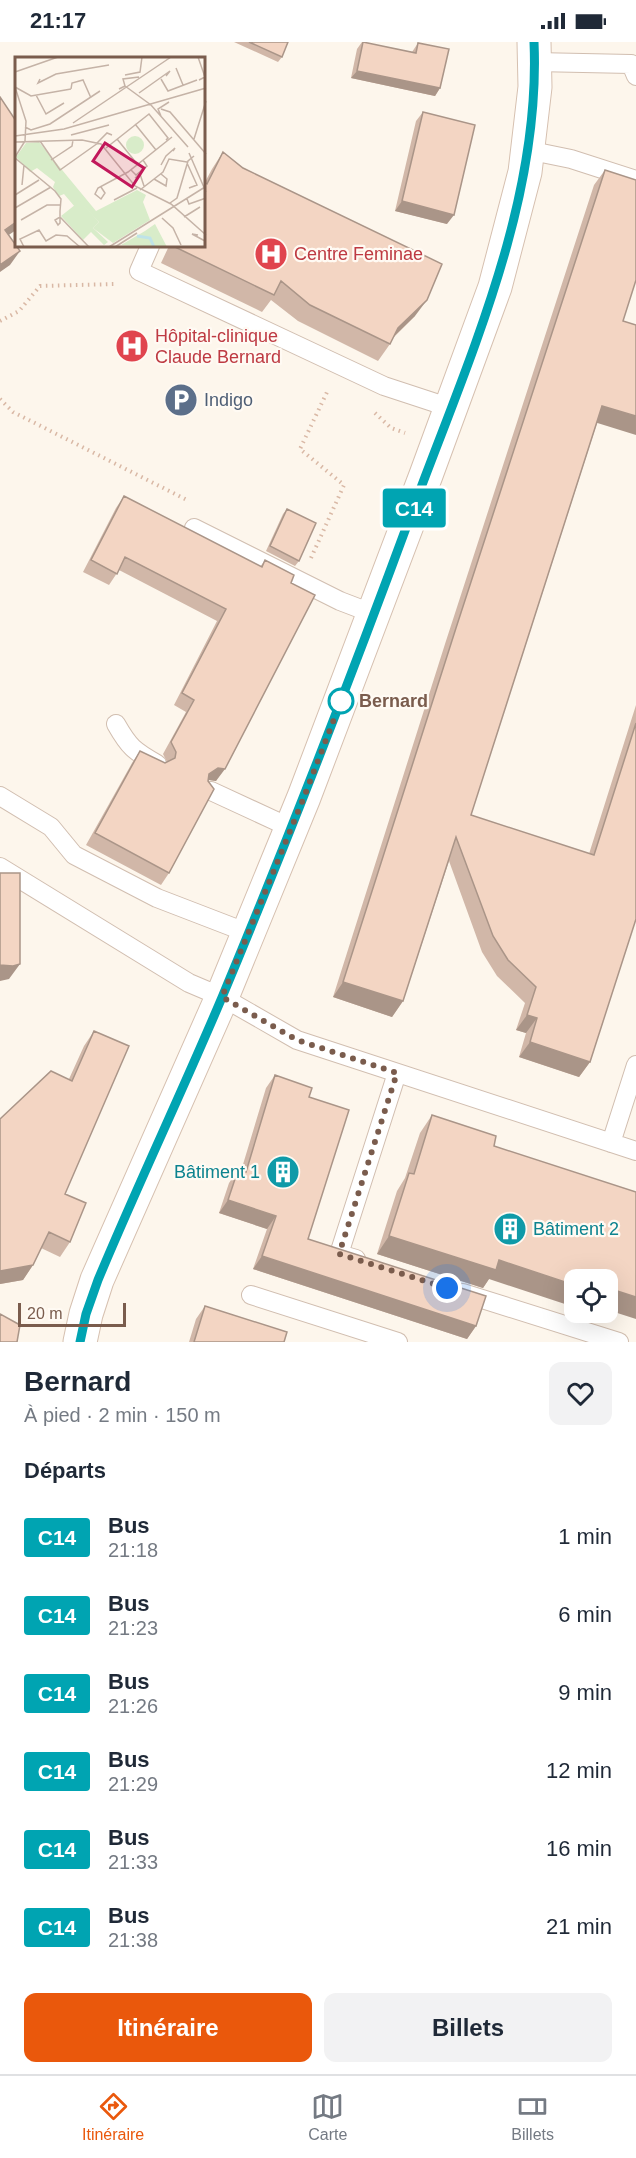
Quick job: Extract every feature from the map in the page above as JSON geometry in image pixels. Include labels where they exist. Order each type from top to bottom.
[{"type":"street","points":[[80,1342],[86,1314],[98,1280],[222,997],[291,828],[374,614],[495,287],[525,172],[535,87],[534,52]]},
{"type":"lane","points":[[534,52],[631,64],[636,76]]},
{"type":"lane","points":[[527,150],[571,159],[636,180]]},
{"type":"lane","points":[[149,248],[139,271],[384,386],[451,408]]},
{"type":"lane","points":[[194,528],[340,601],[374,614]]},
{"type":"lane","points":[[116,724],[127,743],[136,752],[157,764]]},
{"type":"lane","points":[[211,791],[291,828]]},
{"type":"lane","points":[[0,796],[51,827],[74,855],[157,898],[248,933]]},
{"type":"lane","points":[[0,867],[189,982],[222,997],[297,1040],[636,1151]]},
{"type":"lane","points":[[611,1143],[636,1065]]},
{"type":"lane","points":[[372,1264],[339,1254],[397,1073]]},
{"type":"lane","points":[[451,1289],[619,1342]]},
{"type":"lane","points":[[251,1295],[398,1342]]},
{"type":"path","points":[[0,321],[19,311],[40,286],[117,284]]},
{"type":"path","points":[[309,562],[344,485],[300,449],[340,366]]},
{"type":"path","points":[[366,405],[391,428],[437,444]]},
{"type":"building","points":[[249,42],[288,42],[282,57]]},
{"type":"building","points":[[363,42],[416,53],[418,43],[449,49],[440,88],[357,71]]},
{"type":"building","points":[[0,97],[15,120],[15,223],[5,230],[15,244],[15,248],[20,251],[0,265]]},
{"type":"building","points":[[423,112],[475,125],[454,215],[402,201]]},
{"type":"building","name":"Centre Feminae","points":[[223,152],[243,168],[442,264],[427,300],[398,328],[390,344],[310,305],[281,281],[274,295],[177,248],[206,248],[207,184]]},
{"type":"building","points":[[605,170],[636,180],[636,280],[623,321],[636,325],[636,416],[602,406],[471,815],[594,855],[636,723],[636,919],[590,1062],[530,1042],[537,1018],[527,1015],[536,987],[508,960],[493,936],[456,837],[403,1001],[343,982]]},
{"type":"building","points":[[124,496],[262,567],[265,560],[294,575],[291,583],[315,595],[225,769],[218,768],[209,774],[208,781],[214,789],[169,873],[95,833],[140,751],[165,763],[175,758],[176,752],[171,742],[194,700],[182,693],[226,609],[125,557],[117,574],[91,560]]},
{"type":"building","points":[[287,509],[316,523],[299,561],[270,546]]},
{"type":"building","points":[[0,873],[20,873],[20,964],[13,966],[0,965]]},
{"type":"building","points":[[94,1031],[129,1046],[65,1194],[86,1203],[70,1242],[49,1232],[33,1265],[0,1271],[0,1119],[51,1071],[72,1081]]},
{"type":"building","points":[[275,1075],[312,1088],[309,1097],[349,1110],[308,1239],[486,1296],[476,1326],[262,1256],[276,1216],[228,1200],[238,1170],[246,1172]]},
{"type":"building","name":"Bâtiment 2","points":[[432,1115],[496,1136],[494,1146],[636,1192],[636,1297],[618,1291],[618,1269],[564,1269],[564,1282],[499,1260],[496,1270],[389,1236],[409,1173],[414,1174]]},
{"type":"building","points":[[205,1306],[287,1332],[284,1342],[194,1342]]},
{"type":"building","points":[[0,1314],[20,1325],[17,1342],[0,1342]]},
{"type":"bus line","name":"C14","points":[[80,1342],[86,1314],[110,1249],[222,997],[304,797],[495,287],[525,172],[535,87],[534,42]]},
{"type":"place","name":"Centre Feminae","points":[[271,254]]},
{"type":"place","name":"Hôpital-clinique Claude Bernard","points":[[132,346]]},
{"type":"place","name":"Indigo","points":[[181,400]]},
{"type":"place","name":"Bernard","points":[[341,701]]},
{"type":"place","name":"Bâtiment 1","points":[[283,1172]]},
{"type":"place","name":"Bâtiment 2","points":[[510,1229]]},
{"type":"route","points":[[341,701],[222,997],[297,1040],[397,1073],[339,1254],[447,1288]]}]
